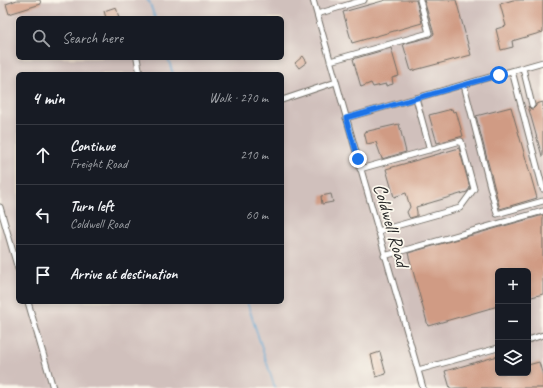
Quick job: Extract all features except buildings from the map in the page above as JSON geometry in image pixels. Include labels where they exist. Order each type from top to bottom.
[{"type":"street","name":"Coldwell Road","points":[[313,0],[384,256],[423,388]]},
{"type":"street","points":[[317,14],[364,0]]},
{"type":"street","points":[[330,61],[429,33],[420,0]]},
{"type":"street","points":[[137,60],[140,72]]},
{"type":"street","points":[[346,118],[543,62]]},
{"type":"street","points":[[523,68],[532,105]]},
{"type":"street","points":[[512,71],[543,189]]},
{"type":"street","points":[[284,99],[336,82]]},
{"type":"street","points":[[464,85],[497,214],[543,201]]},
{"type":"street","points":[[416,98],[430,150]]},
{"type":"street","points":[[360,169],[461,142],[474,189],[460,208],[378,231]]},
{"type":"street","points":[[0,207],[16,262]]},
{"type":"street","points":[[384,256],[543,211]]},
{"type":"street","points":[[29,304],[53,388]]},
{"type":"street","points":[[531,339],[543,335]]},
{"type":"street","points":[[418,370],[495,349]]},
{"type":"shaded area","points":[[0,0],[543,0],[543,388],[0,388]]},
{"type":"waterway","points":[[147,0],[149,1],[154,16]]},
{"type":"waterway","points":[[169,60],[172,72]]},
{"type":"waterway","points":[[248,304],[275,388]]},
{"type":"route","points":[[358,159],[346,118],[499,75]]}]
